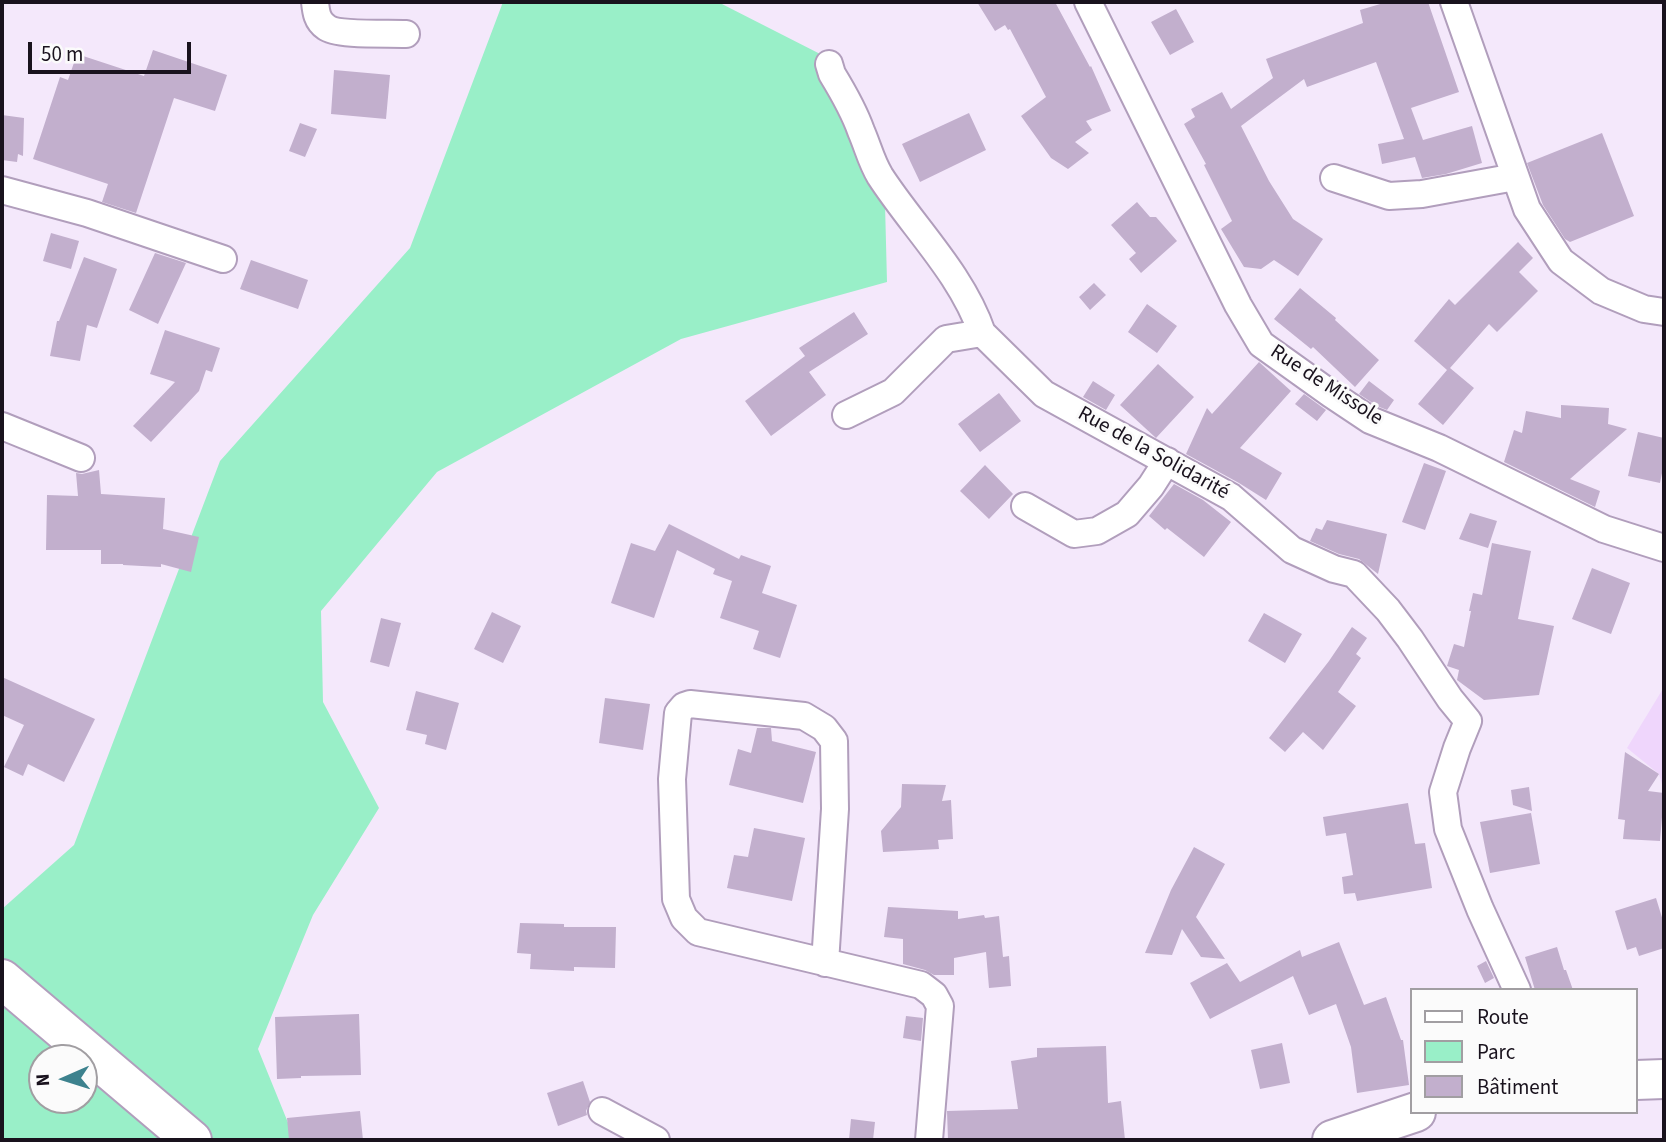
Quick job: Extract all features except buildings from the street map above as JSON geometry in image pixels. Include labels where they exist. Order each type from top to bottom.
[{"type":"highway","points":[[2,979],[192,1140]]},
{"type":"highway","points":[[1638,1080],[1664,1079]]},
{"type":"highway","points":[[1332,1140],[1410,1114]]},
{"type":"street","points":[[316,2],[316,14],[320,20],[325,27],[337,33],[406,34]]},
{"type":"street","name":"Rue de Missole","points":[[1088,2],[1238,305],[1261,344],[1370,419],[1439,448],[1604,529],[1664,548]]},
{"type":"street","points":[[1454,2],[1527,209],[1561,261],[1601,292],[1644,309],[1664,312]]},
{"type":"street","points":[[829,64],[881,178],[930,243],[974,310],[982,333],[946,339],[893,392],[846,415]]},
{"type":"street","points":[[1334,178],[1389,196],[1422,194],[1516,177]]},
{"type":"street","points":[[2,190],[87,213],[223,259]]},
{"type":"street","name":"Rue de la Solidarité","points":[[982,333],[1044,394],[1231,497],[1292,550],[1354,575],[1388,610],[1468,721],[1443,792],[1448,829],[1479,909],[1516,988]]},
{"type":"street","points":[[2,426],[80,458]]},
{"type":"street","points":[[1025,506],[1074,534],[1097,531],[1127,513],[1151,486],[1167,461]]},
{"type":"street","points":[[825,963],[835,809],[834,741],[824,728],[804,716],[690,704],[684,706],[678,713],[672,779],[676,899],[684,918],[698,932],[825,963],[921,985],[934,995],[940,1006],[929,1140]]},
{"type":"street","points":[[602,1111],[656,1140]]},
{"type":"shaded area","points":[[1664,687],[1664,791],[1659,774],[1627,748]]},
{"type":"green space","points":[[503,2],[718,2],[830,59],[885,204],[887,282],[681,339],[437,472],[321,611],[323,702],[379,808],[313,915],[258,1049],[291,1130],[301,1140],[2,1140],[2,909],[74,845],[220,461],[410,248]]}]
